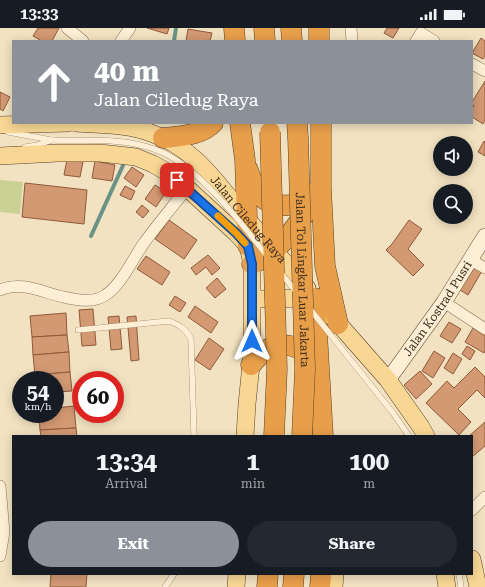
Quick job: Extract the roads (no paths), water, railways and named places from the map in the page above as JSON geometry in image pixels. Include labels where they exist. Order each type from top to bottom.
[{"type":"highway","points":[[234,28],[235,40]]},
{"type":"highway","points":[[264,28],[265,40]]},
{"type":"highway","points":[[292,28],[292,40]]},
{"type":"highway","points":[[319,28],[319,40]]},
{"type":"highway","points":[[163,138],[193,133],[207,129],[212,124]]},
{"type":"highway","points":[[240,124],[245,160],[246,217],[250,255],[264,259],[274,250],[297,226],[321,184]]},
{"type":"highway","points":[[270,124],[277,369],[274,435]]},
{"type":"highway","name":"Jalan Tol Lingkar Luar Jakarta","points":[[297,124],[305,369],[302,435]]},
{"type":"highway","points":[[320,124],[325,266],[338,324]]},
{"type":"highway","points":[[245,160],[252,181],[261,196],[270,202],[280,205],[291,205],[301,202],[310,197],[321,184]]},
{"type":"highway","points":[[315,298],[323,435]]},
{"type":"highway","points":[[251,365],[260,354],[269,348],[285,345],[295,347],[305,352],[311,359],[316,368],[321,386]]},
{"type":"highway","points":[[267,587],[268,575]]},
{"type":"highway","points":[[293,587],[294,575]]},
{"type":"highway","points":[[320,587],[321,575]]},
{"type":"main road","name":"Jalan Ciledug Raya","points":[[91,124],[140,129],[163,138],[186,150],[208,170],[315,298],[388,380],[425,435]]},
{"type":"main road","name":"Jalan Ciledug Raya","points":[[0,125],[58,135],[100,153],[136,157],[153,164],[187,188],[236,233],[250,255]]},
{"type":"main road","name":"Jalan Ciledug Raya","points":[[0,156],[58,135]]},
{"type":"main road","points":[[245,435],[251,365],[252,299],[250,255]]},
{"type":"main road","points":[[252,299],[315,298]]},
{"type":"main road","points":[[473,564],[478,587]]},
{"type":"main road","points":[[236,587],[237,575]]},
{"type":"main road","points":[[334,587],[335,575]]},
{"type":"main road","points":[[445,575],[447,587]]},
{"type":"street","points":[[67,28],[82,40]]},
{"type":"street","points":[[122,40],[130,28]]},
{"type":"street","points":[[351,28],[352,40]]},
{"type":"street","points":[[418,37],[430,40]]},
{"type":"street","points":[[473,65],[485,71]]},
{"type":"street","points":[[0,290],[17,286],[39,289],[59,295],[90,301],[103,297],[116,286],[144,244],[187,188]]},
{"type":"street","name":"Jalan Kostrad Pusri","points":[[388,380],[444,302],[485,236]]},
{"type":"street","points":[[471,260],[485,268]]},
{"type":"street","points":[[444,302],[485,329]]},
{"type":"street","points":[[0,486],[4,532],[0,556]]},
{"type":"street","points":[[473,509],[485,497]]},
{"type":"lane","points":[[0,132],[58,135],[138,145],[165,154],[192,173],[243,225],[388,407],[408,435]]},
{"type":"lane","points":[[19,148],[38,145],[58,135]]},
{"type":"lane","points":[[78,330],[170,321],[182,326],[191,339],[194,435]]},
{"type":"lane","points":[[165,587],[173,575]]},
{"type":"lane","points":[[459,575],[461,587]]},
{"type":"waterway","points":[[174,40],[176,28]]},
{"type":"waterway","points":[[91,236],[125,161]]}]
